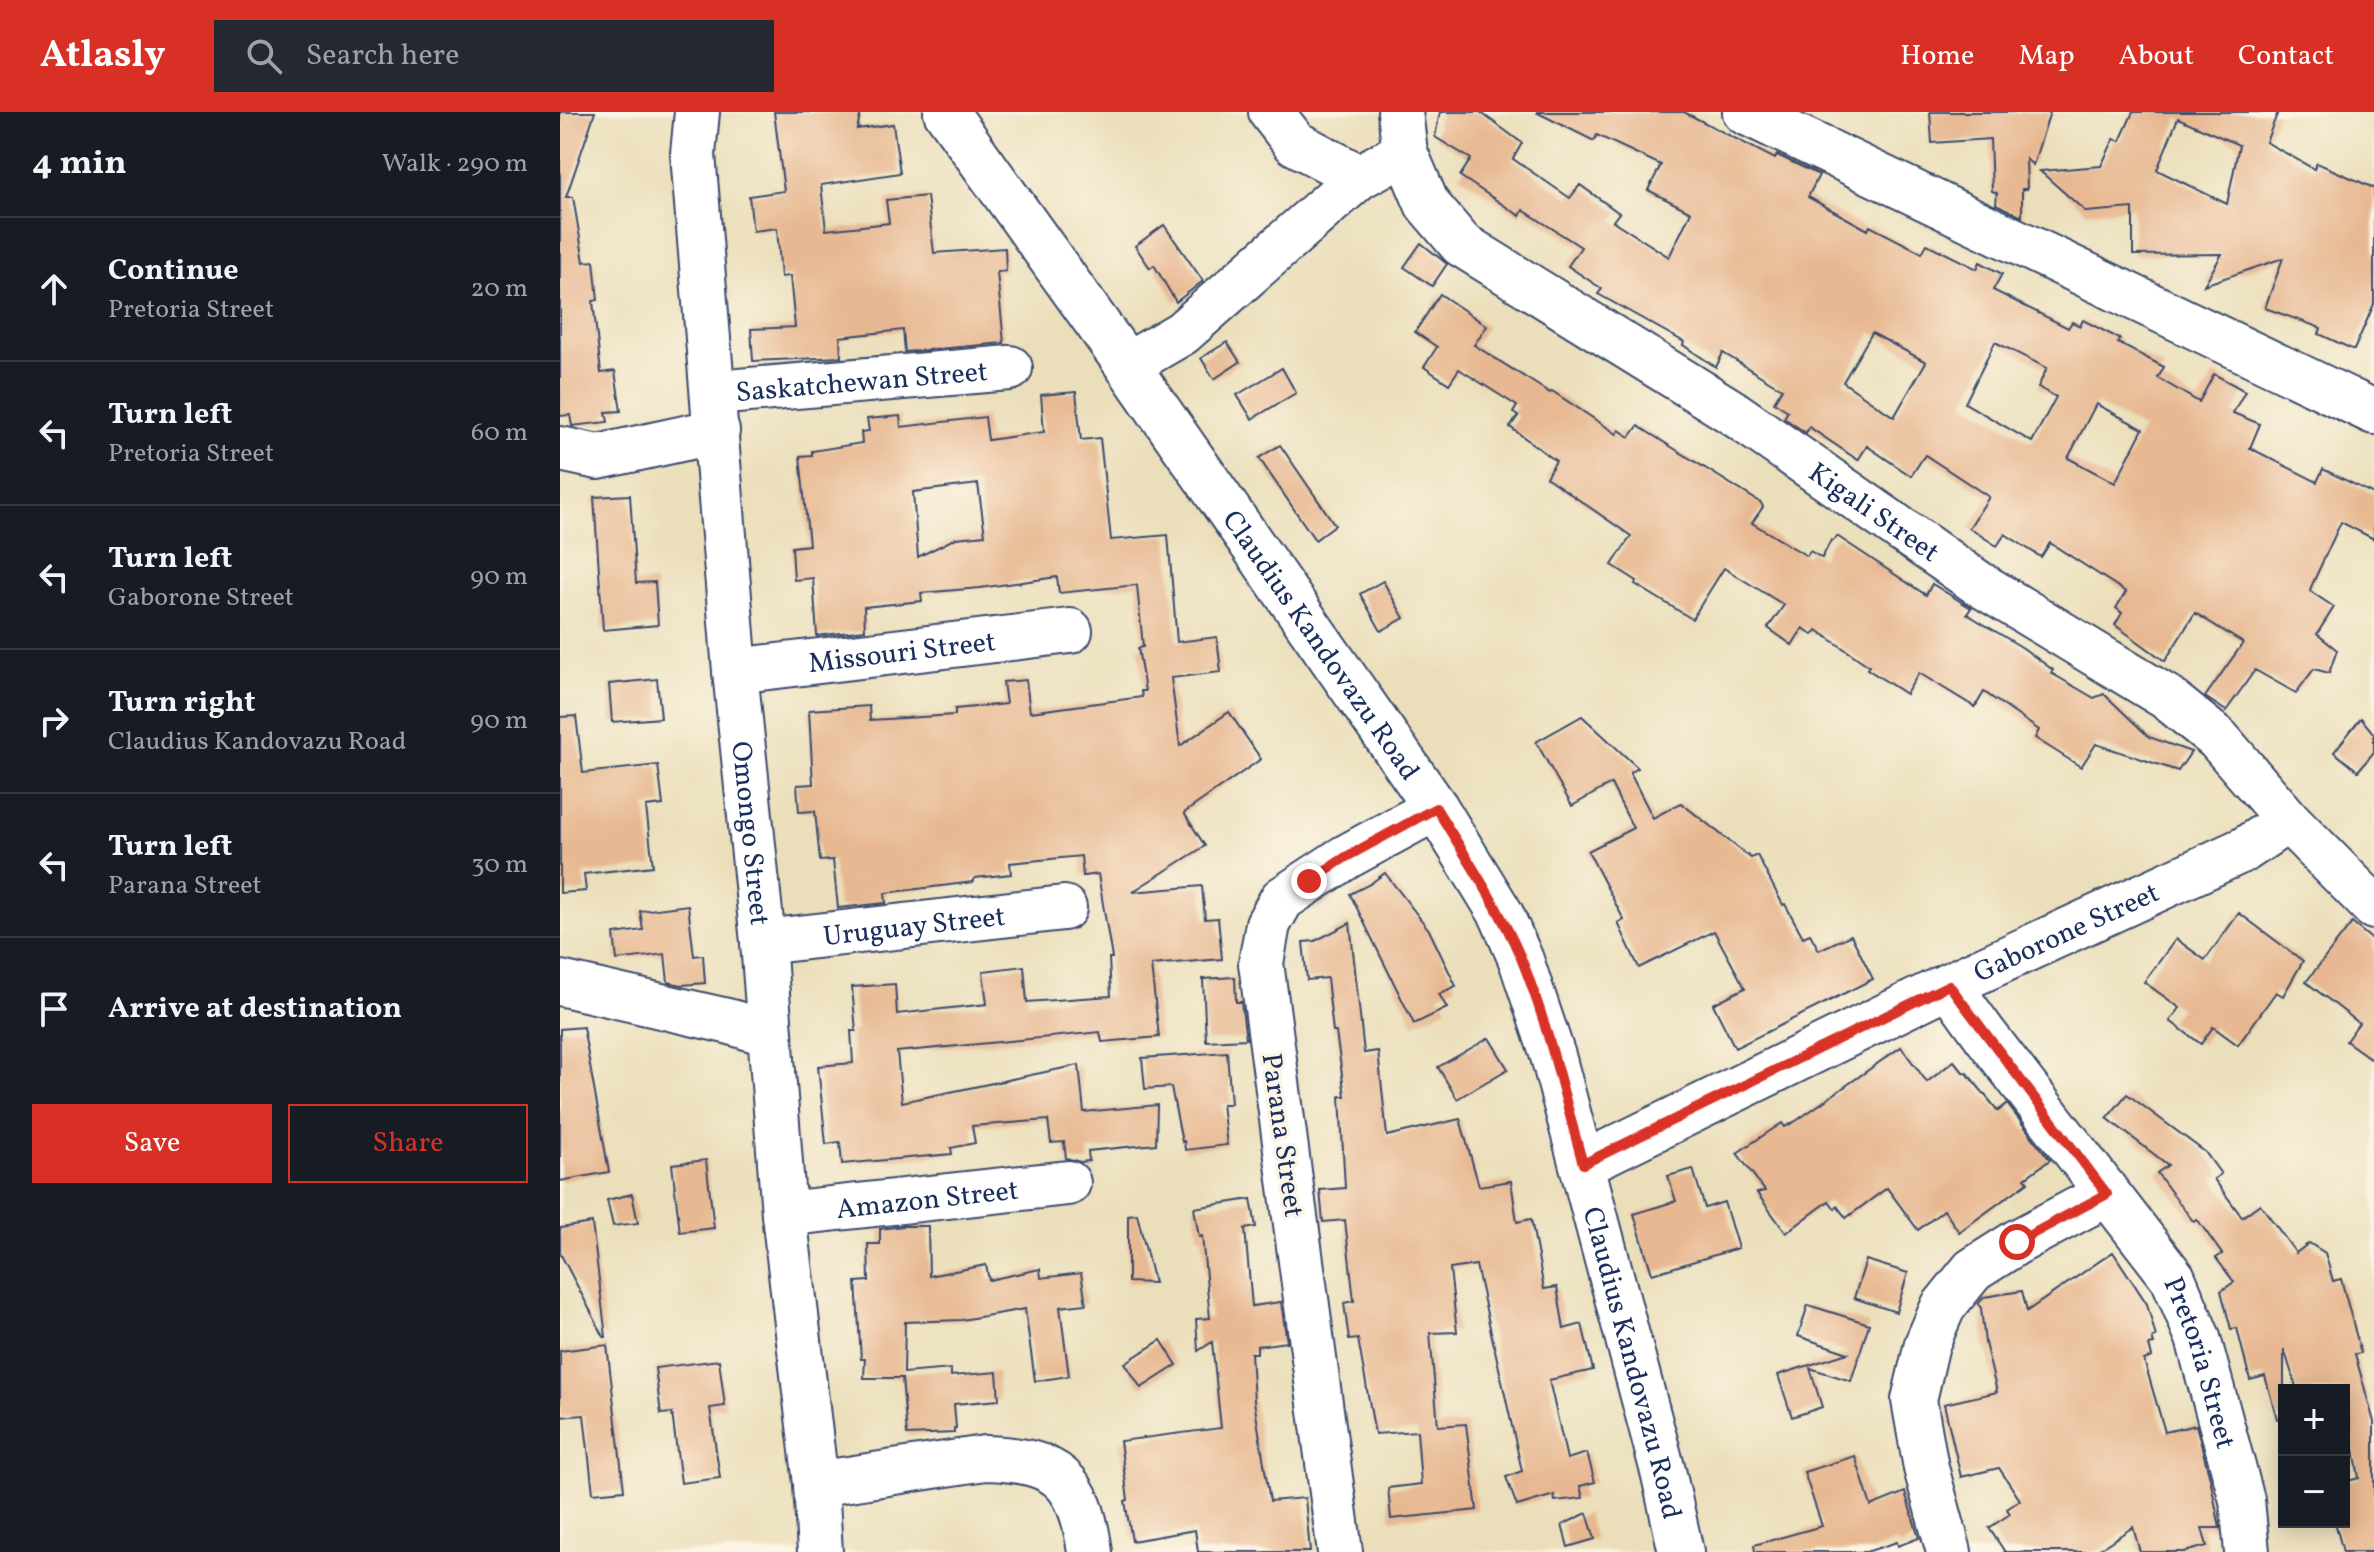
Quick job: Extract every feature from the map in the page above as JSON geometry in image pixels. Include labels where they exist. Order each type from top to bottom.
[{"type":"street","name":"Omongo Street","points":[[697,112],[693,154],[735,671],[763,942],[784,1214],[816,1484],[820,1552]]},
{"type":"street","name":"Claudius Kandovazu Road","points":[[946,112],[1436,808],[1501,914],[1540,1014],[1583,1164],[1681,1552]]},
{"type":"street","points":[[1271,112],[1295,143],[1359,177]]},
{"type":"street","points":[[1745,112],[2374,412]]},
{"type":"street","points":[[1127,365],[1182,333],[1359,177],[1403,132]]},
{"type":"street","name":"Kigali Street","points":[[1403,132],[1427,204],[1461,244],[1732,412],[1978,583],[2166,697],[2218,739],[2288,820],[2374,907]]},
{"type":"street","name":"Saskatchewan Street","points":[[560,449],[598,457],[715,412],[1010,368]]},
{"type":"street","name":"Missouri Street","points":[[735,671],[1070,631]]},
{"type":"street","name":"Parana Street","points":[[1340,1552],[1261,963],[1268,924],[1282,899],[1346,857],[1436,808]]},
{"type":"street","name":"Gaborone Street","points":[[1583,1164],[1949,985],[2245,849],[2288,820]]},
{"type":"street","name":"Uruguay Street","points":[[763,942],[1064,908]]},
{"type":"street","points":[[560,983],[731,1022],[769,1034]]},
{"type":"street","name":"Pretoria Street","points":[[1949,985],[2173,1278],[2198,1338],[2242,1500],[2247,1552]]},
{"type":"street","name":"Amazon Street","points":[[784,1214],[1068,1183]]},
{"type":"street","points":[[1949,1552],[1926,1468],[1914,1400],[1927,1344],[1943,1307],[1973,1270],[2017,1242],[2107,1194]]},
{"type":"street","points":[[816,1484],[985,1458],[1037,1464],[1057,1473],[1074,1492],[1087,1528],[1090,1552]]},
{"type":"building","points":[[560,112],[595,112],[566,197],[573,197],[584,262],[594,261],[598,300],[593,301],[601,373],[615,371],[621,411],[606,412],[608,422],[572,426],[570,415],[560,416]]},
{"type":"building","points":[[774,112],[861,112],[857,129],[893,124],[900,173],[821,185],[826,230],[889,223],[886,200],[927,196],[934,253],[1005,248],[1006,271],[997,272],[1004,343],[905,352],[903,330],[840,337],[841,357],[753,361],[751,329],[795,327],[790,276],[781,277],[777,228],[753,231],[749,196],[784,191]]},
{"type":"building","points":[[1440,112],[1480,112],[1522,143],[1513,159],[1570,198],[1580,185],[1619,213],[1613,221],[1669,257],[1691,212],[1648,190],[1661,165],[1597,135],[1594,141],[1536,112],[1684,112],[1775,159],[1777,155],[1819,175],[1808,197],[1868,230],[1870,226],[1922,253],[1927,244],[1977,269],[1980,262],[2002,274],[1993,290],[2068,328],[2072,322],[2080,326],[2083,320],[2120,339],[2118,343],[2164,367],[2158,378],[2199,402],[2214,374],[2245,391],[2233,413],[2260,424],[2250,448],[2317,482],[2323,469],[2374,494],[2374,539],[2341,522],[2311,587],[2310,591],[2334,607],[2317,634],[2337,650],[2329,673],[2314,669],[2296,693],[2255,670],[2226,711],[2205,697],[2243,643],[2195,613],[2165,661],[2115,625],[2122,613],[2116,608],[2126,592],[2050,543],[2041,557],[2005,534],[1997,546],[1969,528],[1989,497],[1925,455],[1911,476],[1867,446],[1858,460],[1809,427],[1806,433],[1784,418],[1788,411],[1774,402],[1782,389],[1723,353],[1716,367],[1683,345],[1684,342],[1598,294],[1602,289],[1568,266],[1581,247],[1523,210],[1520,216],[1460,176],[1471,159],[1435,137]],"holes":[[[1872,333],[1926,362],[1894,417],[1843,382]],[[1995,342],[2047,368],[2038,387],[2056,397],[2032,442],[1965,403]],[[2096,404],[2143,429],[2115,483],[2068,458]]]},
{"type":"building","points":[[1930,112],[2050,112],[2033,165],[2026,159],[2027,189],[2022,189],[2022,217],[1996,204],[1997,193],[1992,191],[1990,139],[1932,143]]},
{"type":"building","points":[[2133,112],[2278,112],[2266,142],[2314,169],[2317,163],[2374,188],[2374,304],[2354,350],[2319,334],[2321,328],[2265,308],[2283,258],[2204,285],[2222,254],[2133,255],[2133,208],[2086,212],[2040,171],[2101,166],[2114,139],[2120,141]],"holes":[[[2178,118],[2239,145],[2227,204],[2157,170]]]},
{"type":"building","points":[[1164,225],[1203,281],[1176,302],[1154,265],[1150,268],[1135,246]]},
{"type":"building","points":[[1421,243],[1447,264],[1432,286],[1404,267]]},
{"type":"building","points":[[1440,294],[1487,326],[1474,345],[1617,434],[1619,430],[1630,437],[1638,426],[1761,503],[1763,507],[1752,523],[1807,556],[1810,551],[1822,558],[1831,540],[1837,536],[1926,595],[1932,584],[1971,608],[1967,614],[2023,648],[2053,670],[2051,673],[2094,698],[2104,694],[2149,737],[2191,752],[2178,771],[2096,744],[2081,767],[2035,738],[2039,730],[1984,692],[1975,707],[1919,673],[1906,694],[1867,669],[1869,666],[1817,630],[1813,635],[1803,628],[1792,645],[1768,628],[1784,605],[1724,568],[1692,619],[1635,584],[1637,581],[1612,565],[1631,536],[1546,477],[1556,461],[1510,427],[1518,416],[1513,413],[1517,406],[1459,369],[1449,384],[1424,367],[1437,347],[1415,332]]},
{"type":"building","points":[[1227,342],[1240,362],[1214,379],[1201,358]]},
{"type":"building","points":[[1282,368],[1296,393],[1252,419],[1237,395]]},
{"type":"building","points":[[1076,392],[1081,440],[1100,438],[1111,540],[1168,535],[1177,642],[1217,637],[1221,672],[1171,678],[1180,746],[1229,712],[1261,759],[1184,813],[1205,846],[1132,892],[1202,886],[1205,919],[1218,918],[1222,959],[1151,965],[1159,1037],[1102,1042],[1100,1032],[897,1052],[902,1102],[1079,1065],[1084,1112],[1157,1105],[1156,1144],[1088,1151],[1089,1161],[1080,1162],[1066,1158],[1064,1142],[1051,1143],[1048,1120],[972,1126],[975,1143],[951,1148],[952,1154],[842,1164],[840,1142],[826,1144],[818,1066],[853,1063],[851,1031],[856,1031],[852,987],[895,984],[897,1014],[987,1004],[983,971],[1024,966],[1027,1002],[1111,996],[1109,958],[1112,958],[1098,874],[1083,876],[1081,856],[1010,863],[1011,874],[885,893],[886,903],[838,908],[833,860],[820,861],[815,811],[799,812],[797,785],[813,784],[809,710],[869,706],[870,720],[955,715],[955,709],[1006,704],[1003,682],[1026,680],[1030,712],[1142,697],[1141,691],[1145,691],[1138,648],[1143,647],[1137,585],[1059,593],[1057,577],[921,593],[922,601],[864,607],[865,630],[817,636],[813,578],[794,580],[792,547],[809,545],[800,456],[812,455],[812,451],[862,443],[861,432],[869,431],[867,419],[900,416],[901,427],[985,417],[988,440],[1044,432],[1041,395]],"holes":[[[978,484],[985,535],[956,538],[918,557],[913,492]]]},
{"type":"building","points":[[1280,445],[1335,525],[1315,540],[1259,458]]},
{"type":"building","points":[[630,495],[636,583],[655,582],[658,625],[603,630],[594,497]]},
{"type":"building","points":[[1383,581],[1404,618],[1381,631],[1360,594]]},
{"type":"building","points":[[657,679],[661,718],[612,722],[609,684]]},
{"type":"building","points":[[576,716],[583,773],[658,765],[663,805],[646,807],[653,866],[584,874],[586,891],[560,893],[560,717]]},
{"type":"building","points":[[1582,716],[1638,768],[1630,773],[1653,818],[1681,803],[1751,858],[1757,855],[1803,937],[1810,934],[1819,950],[1851,935],[1873,979],[1735,1048],[1713,1004],[1745,988],[1714,931],[1639,968],[1618,923],[1624,920],[1588,851],[1633,828],[1611,784],[1572,806],[1536,742]]},
{"type":"building","points":[[2361,718],[2374,734],[2374,752],[2358,771],[2334,752]]},
{"type":"building","points":[[1385,873],[1429,930],[1456,986],[1439,994],[1447,1008],[1414,1024],[1350,894]]},
{"type":"building","points":[[688,905],[694,956],[703,955],[705,983],[682,985],[668,982],[665,954],[617,960],[614,934],[643,930],[640,911]]},
{"type":"building","points":[[2239,913],[2303,961],[2283,996],[2276,992],[2238,1045],[2213,1027],[2201,1044],[2170,1021],[2180,1008],[2144,982],[2176,939],[2205,960]]},
{"type":"building","points":[[1350,923],[1364,1053],[1378,1051],[1387,1136],[1460,1119],[1479,1186],[1511,1181],[1517,1222],[1531,1219],[1544,1289],[1557,1287],[1564,1329],[1582,1324],[1593,1370],[1549,1380],[1567,1459],[1587,1453],[1595,1482],[1580,1486],[1583,1498],[1555,1501],[1554,1495],[1517,1506],[1506,1477],[1522,1471],[1476,1265],[1450,1269],[1457,1332],[1430,1333],[1438,1426],[1466,1424],[1477,1510],[1391,1519],[1388,1488],[1421,1484],[1417,1431],[1375,1434],[1358,1339],[1349,1340],[1344,1303],[1354,1301],[1345,1220],[1323,1222],[1320,1190],[1345,1188],[1340,1096],[1345,1096],[1327,978],[1307,980],[1303,942],[1315,941]]},
{"type":"building","points":[[2352,923],[2374,941],[2374,1061],[2346,1041],[2359,1023],[2306,982]]},
{"type":"building","points":[[1235,977],[1236,1002],[1241,1002],[1246,1039],[1206,1041],[1203,979]]},
{"type":"building","points":[[583,1027],[609,1172],[560,1181],[560,1029]]},
{"type":"building","points":[[1489,1038],[1508,1069],[1457,1099],[1438,1067]]},
{"type":"building","points":[[1901,1047],[1927,1082],[1954,1061],[1998,1111],[2007,1104],[2050,1160],[2025,1178],[2028,1182],[1959,1232],[1944,1210],[1918,1230],[1887,1188],[1846,1218],[1829,1201],[1786,1233],[1757,1193],[1765,1191],[1737,1153],[1782,1123],[1785,1127],[1796,1121]]},
{"type":"building","points":[[1227,1052],[1231,1104],[1222,1104],[1227,1145],[1185,1150],[1171,1087],[1145,1089],[1142,1058]]},
{"type":"building","points":[[2127,1094],[2205,1152],[2221,1174],[2214,1179],[2242,1217],[2260,1204],[2296,1253],[2309,1243],[2325,1253],[2333,1281],[2341,1279],[2361,1353],[2355,1354],[2374,1422],[2374,1552],[2343,1552],[2337,1528],[2350,1528],[2350,1480],[2359,1478],[2350,1425],[2350,1384],[2295,1384],[2284,1349],[2284,1384],[2278,1384],[2277,1419],[2265,1376],[2250,1380],[2237,1328],[2231,1329],[2221,1291],[2234,1282],[2216,1258],[2222,1254],[2197,1219],[2193,1221],[2157,1173],[2168,1165],[2107,1118]]},
{"type":"building","points":[[706,1160],[714,1228],[680,1232],[672,1164]]},
{"type":"building","points":[[1693,1169],[1705,1208],[1724,1202],[1738,1248],[1652,1274],[1634,1214],[1676,1201],[1668,1176]]},
{"type":"building","points":[[632,1194],[638,1223],[613,1226],[607,1200]]},
{"type":"building","points":[[1251,1199],[1256,1227],[1245,1229],[1252,1306],[1281,1302],[1287,1342],[1257,1346],[1257,1353],[1251,1353],[1254,1401],[1270,1501],[1305,1498],[1310,1552],[1198,1552],[1195,1530],[1132,1541],[1120,1441],[1221,1428],[1212,1342],[1198,1351],[1196,1319],[1210,1318],[1202,1236],[1199,1237],[1194,1208]]},
{"type":"building","points":[[1137,1214],[1154,1283],[1128,1282],[1128,1215]]},
{"type":"building","points":[[592,1223],[606,1337],[560,1253],[560,1228]]},
{"type":"building","points":[[928,1226],[929,1276],[986,1265],[989,1280],[1040,1269],[1041,1278],[1081,1273],[1086,1304],[1060,1307],[1069,1376],[1035,1381],[1025,1309],[962,1320],[905,1322],[904,1373],[951,1369],[951,1376],[997,1372],[999,1400],[954,1404],[954,1433],[907,1435],[902,1378],[864,1378],[865,1359],[861,1359],[856,1282],[869,1281],[868,1244],[880,1244],[880,1229]]},
{"type":"building","points":[[2113,1252],[2147,1304],[2156,1337],[2152,1338],[2154,1344],[2149,1345],[2152,1357],[2144,1360],[2165,1432],[2196,1425],[2220,1528],[2202,1528],[2207,1546],[2184,1552],[2140,1552],[2133,1527],[2095,1552],[2005,1552],[1989,1528],[2010,1514],[2007,1509],[2020,1500],[1999,1468],[1961,1477],[1944,1404],[1997,1392],[1978,1304],[1984,1297],[2022,1291],[2027,1311]]},
{"type":"building","points":[[1866,1260],[1908,1273],[1896,1312],[1854,1298]]},
{"type":"building","points":[[1808,1305],[1869,1324],[1851,1381],[1810,1368],[1822,1407],[1792,1417],[1778,1375],[1848,1353],[1798,1336]]},
{"type":"building","points":[[1161,1340],[1177,1365],[1141,1388],[1125,1363]]},
{"type":"building","points":[[607,1345],[624,1490],[593,1493],[584,1415],[560,1417],[560,1351]]},
{"type":"building","points":[[719,1360],[725,1406],[710,1408],[720,1478],[681,1483],[672,1413],[661,1414],[655,1368]]},
{"type":"building","points":[[1855,1456],[1871,1506],[1905,1492],[1919,1538],[1866,1552],[1755,1552],[1754,1545],[1822,1526],[1804,1472]]},
{"type":"building","points":[[1587,1513],[1595,1539],[1568,1547],[1562,1525]]},
{"type":"route","points":[[1309,881],[1436,808],[1501,914],[1521,960],[1540,1014],[1583,1164],[1949,985],[2107,1194],[2017,1242]]}]
